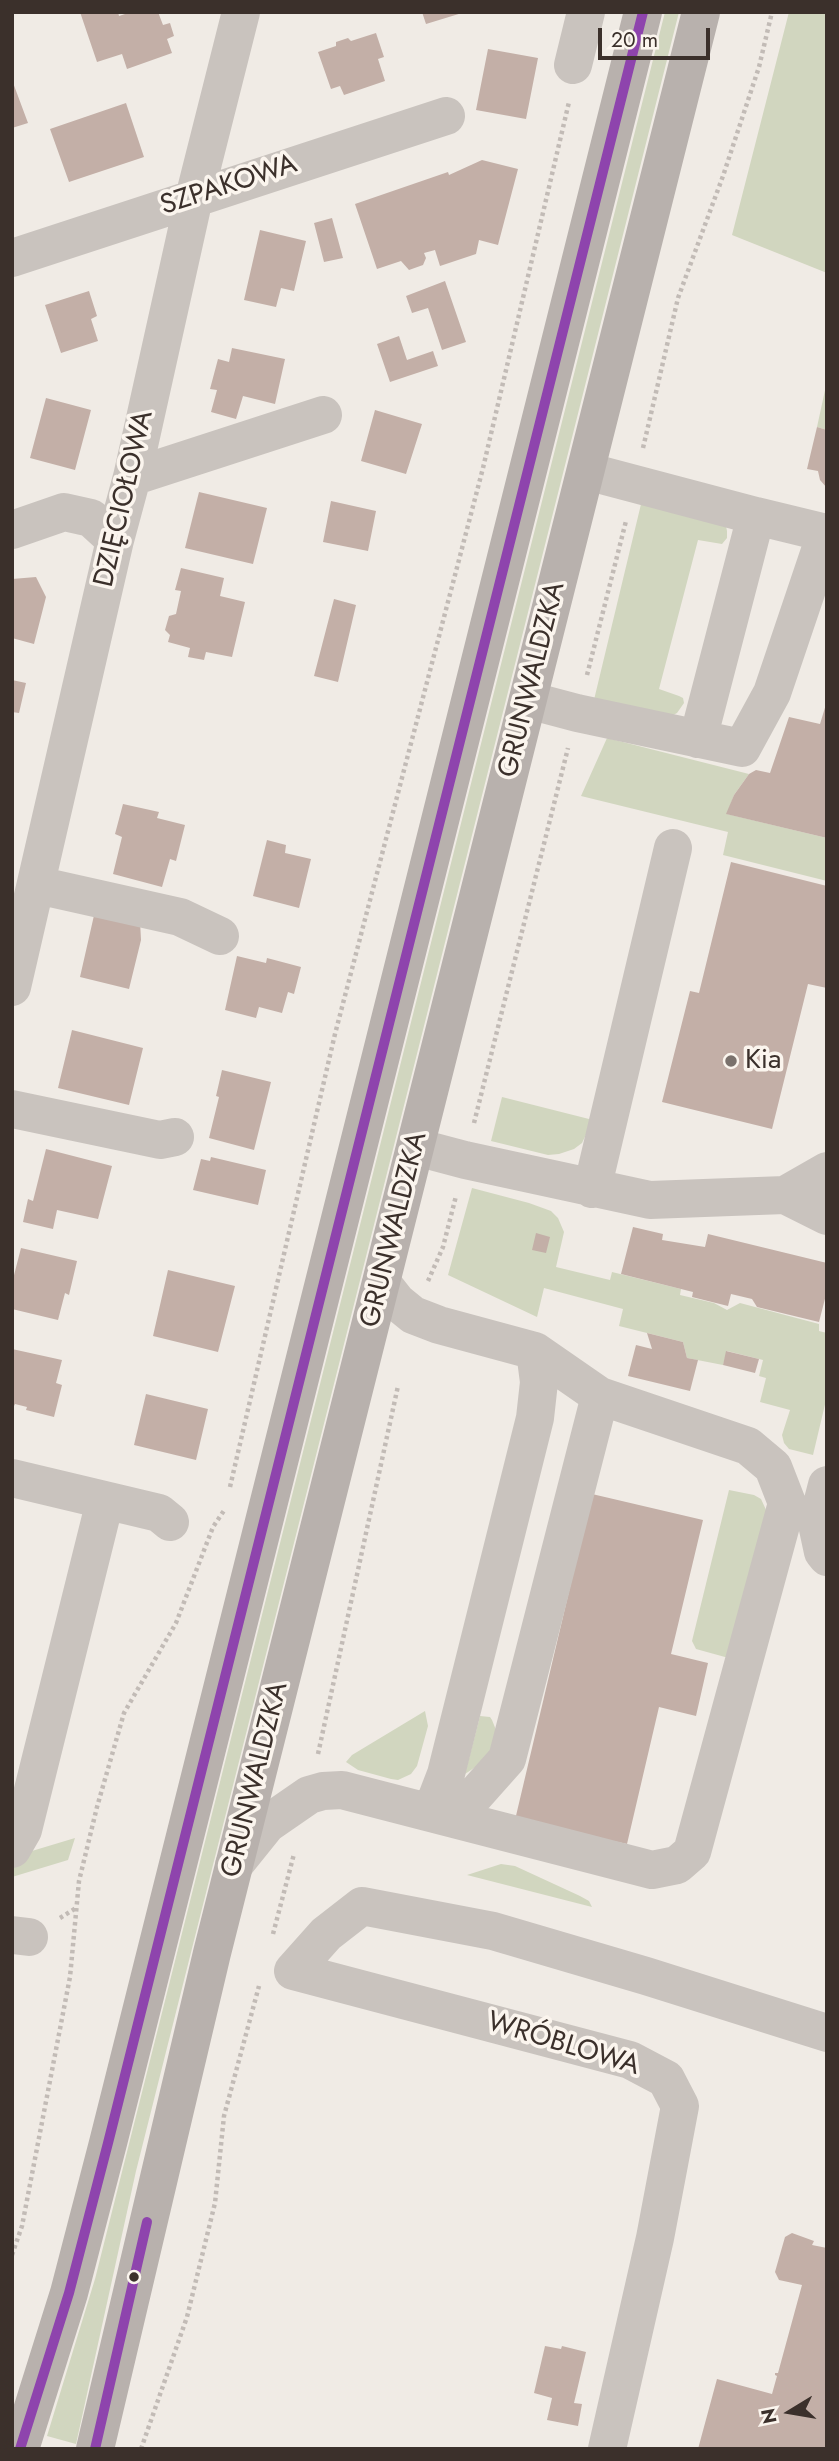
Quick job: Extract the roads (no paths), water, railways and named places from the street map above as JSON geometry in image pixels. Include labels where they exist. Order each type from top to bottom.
[{"type":"main road","name":"GRUNWALDZKA","points":[[20,2449],[69,2293],[108,2143],[643,12]]},
{"type":"main road","name":"GRUNWALDZKA","points":[[95,2449],[234,1865],[701,12]]},
{"type":"street","name":"DZIĘCIOŁOWA","points":[[12,987],[115,540],[132,477],[194,198],[241,12]]},
{"type":"street","points":[[573,65],[586,12]]},
{"type":"street","name":"SZPAKOWA","points":[[12,258],[446,116]]},
{"type":"street","points":[[132,477],[323,415]]},
{"type":"street","points":[[528,700],[742,748],[772,693],[826,533],[586,471]]},
{"type":"street","points":[[12,530],[64,512],[91,518],[115,540]]},
{"type":"street","points":[[698,739],[756,516]]},
{"type":"street","points":[[592,1189],[673,848]]},
{"type":"street","points":[[37,885],[180,917],[220,936]]},
{"type":"street","points":[[12,1109],[160,1140],[175,1137]]},
{"type":"street","points":[[416,1147],[650,1200],[785,1195],[827,1171]]},
{"type":"street","points":[[785,1195],[827,1216]]},
{"type":"street","points":[[234,1865],[267,1824],[309,1795],[342,1790],[652,1870],[677,1865],[692,1852],[787,1503],[773,1467],[748,1446],[600,1396],[535,1351],[439,1325],[413,1315],[397,1302],[382,1283]]},
{"type":"street","points":[[431,1814],[446,1774],[535,1418],[539,1382],[535,1351]]},
{"type":"street","points":[[431,1814],[475,1795],[507,1759],[600,1396]]},
{"type":"street","points":[[12,1478],[159,1513],[170,1522]]},
{"type":"street","points":[[827,1485],[817,1524],[823,1552],[827,1557]]},
{"type":"street","points":[[12,1849],[23,1830],[105,1501]]},
{"type":"street","name":"WRÓBLOWA","points":[[607,2449],[655,2238],[680,2106],[666,2079],[630,2060],[278,1974],[362,1906],[493,1931],[827,2033]]},
{"type":"place","name":"Kia","points":[[731,1061]]}]
